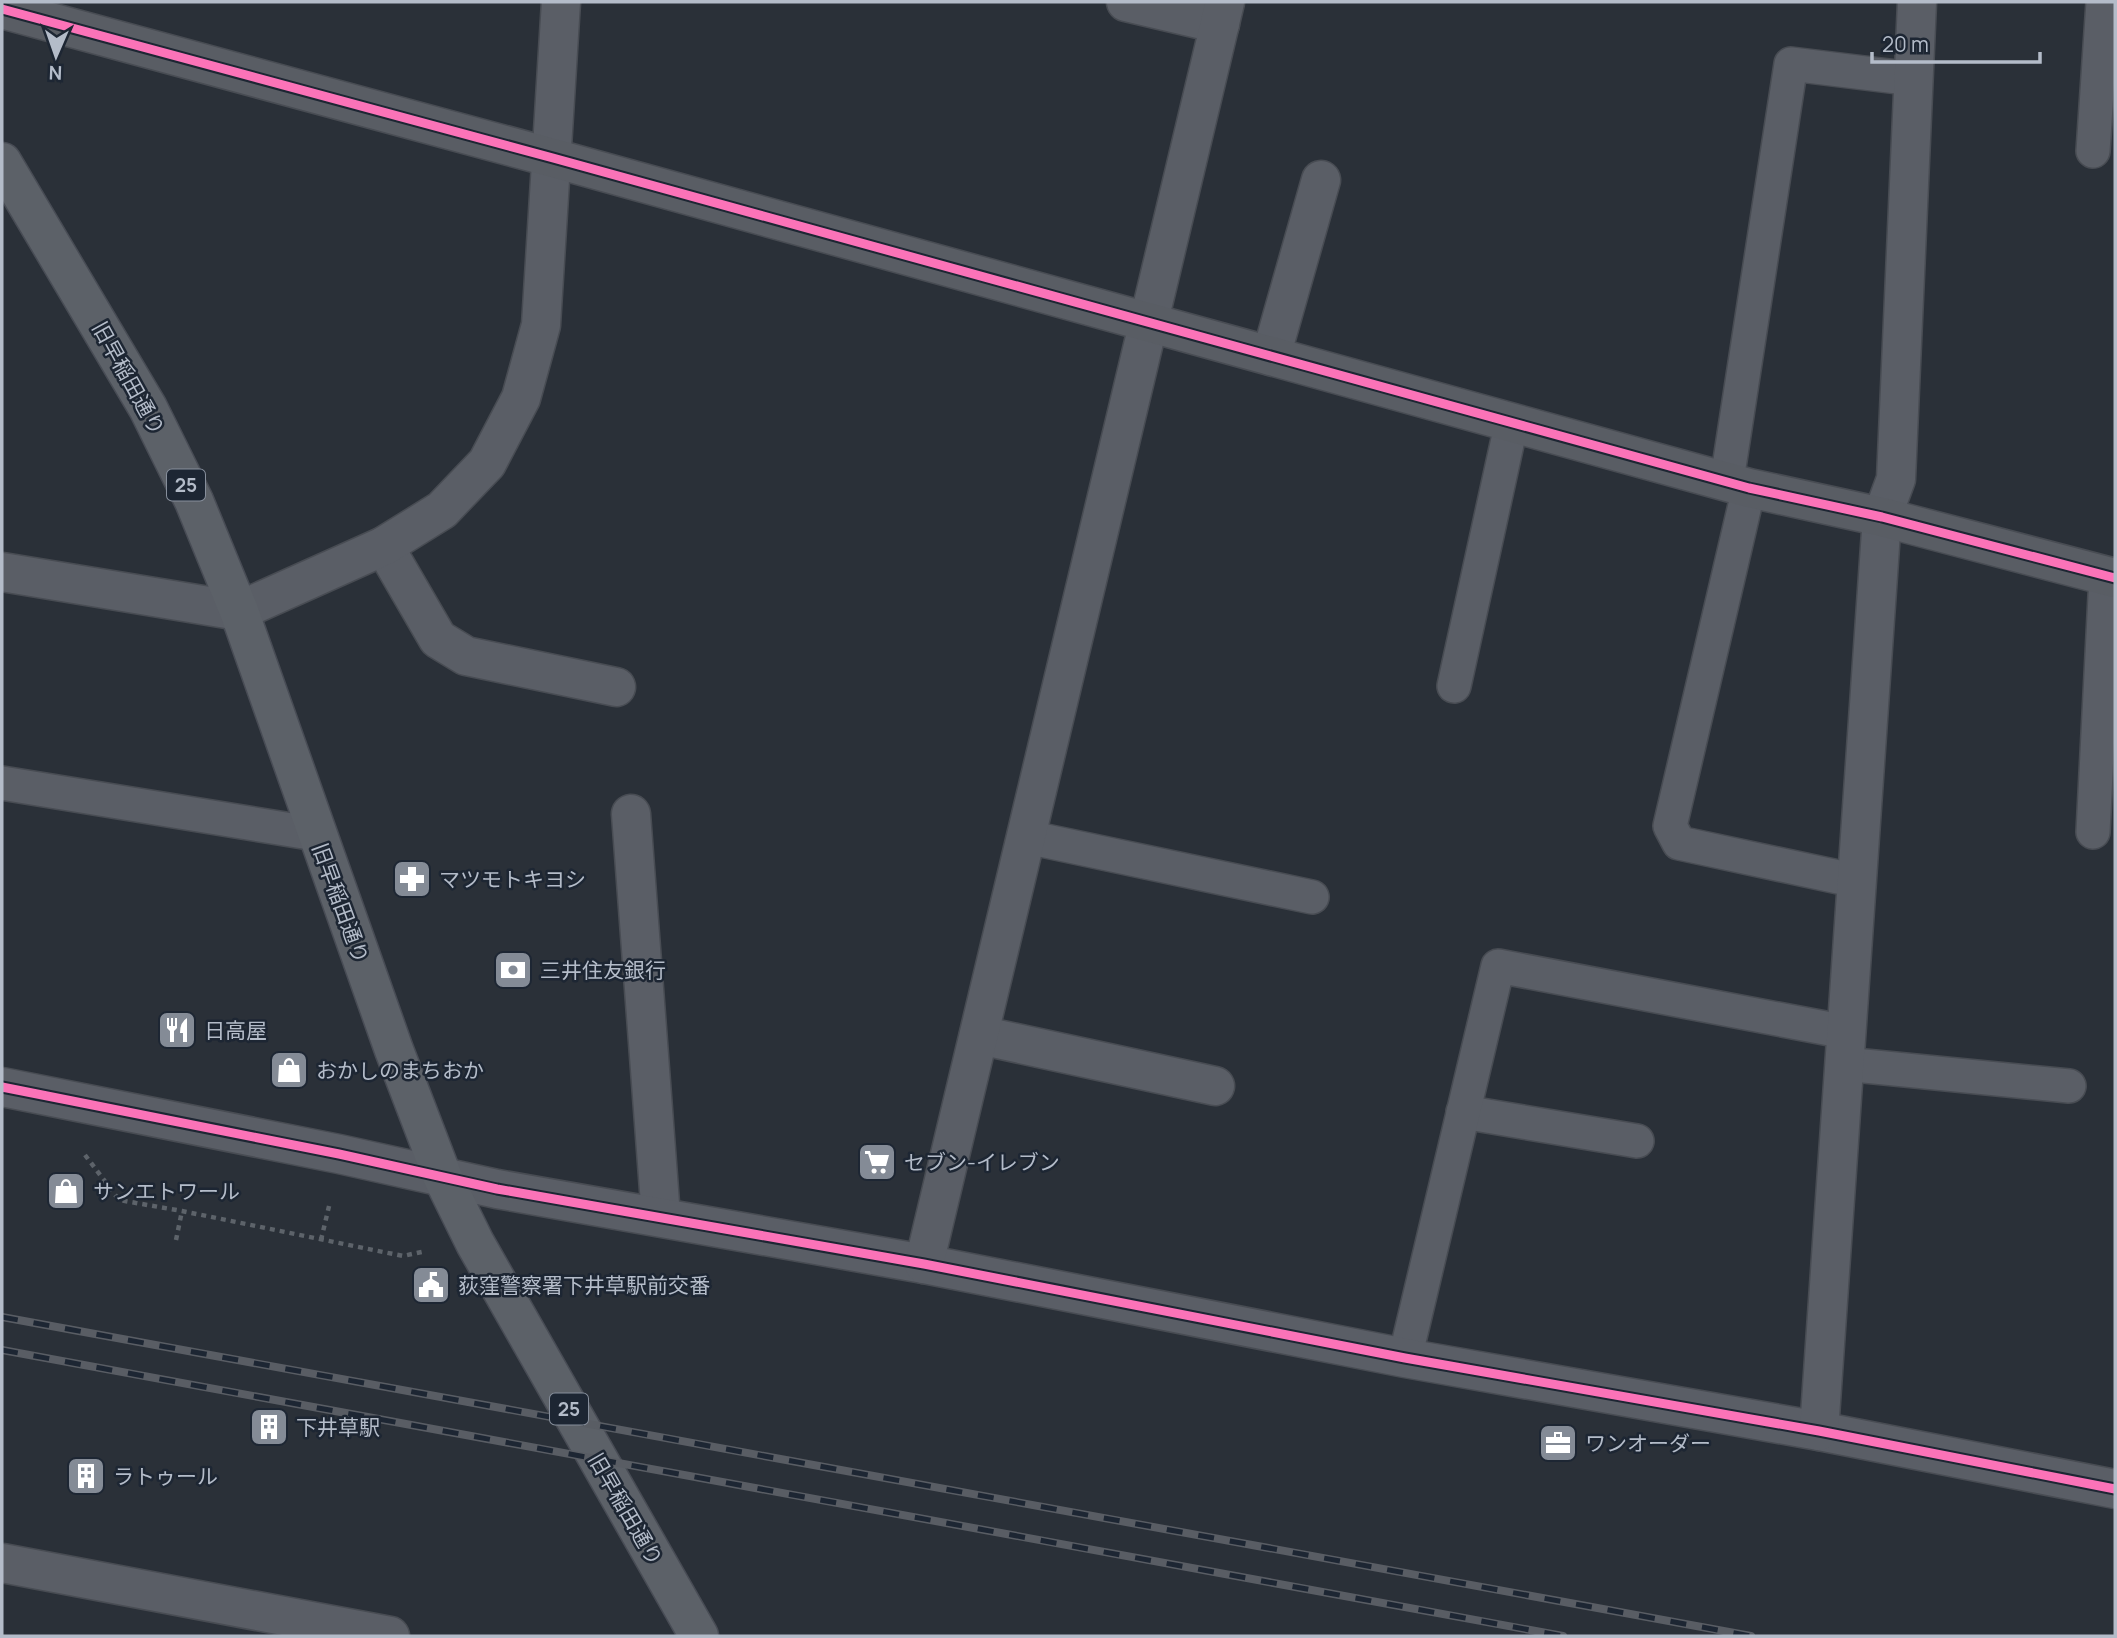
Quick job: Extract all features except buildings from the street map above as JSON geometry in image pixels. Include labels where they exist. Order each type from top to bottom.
[{"type":"main road","name":"旧早稲田通り","points":[[2,162],[148,408],[194,501],[239,611],[316,834],[443,1178],[475,1243],[699,1636]]},
{"type":"street","points":[[2,572],[239,611],[384,546],[442,510],[487,463],[521,398],[541,325],[561,2]]},
{"type":"street","points":[[924,1264],[1222,13],[1126,2]]},
{"type":"street","points":[[1819,1431],[1882,517],[1896,479],[1917,2]]},
{"type":"street","points":[[2,9],[1738,484],[1882,517],[2110,577]]},
{"type":"street","points":[[1271,356],[1321,180]]},
{"type":"street","points":[[384,546],[438,639],[466,656],[616,687]]},
{"type":"street","points":[[631,814],[661,1217]]},
{"type":"street","points":[[979,1035],[1215,1086]]},
{"type":"street","points":[[2,1087],[339,1154],[443,1178],[924,1264],[1405,1358],[1819,1431],[2115,1489]]},
{"type":"street","points":[[2,1563],[390,1636]]},
{"type":"lane","points":[[2093,151],[2103,2]]},
{"type":"lane","points":[[1857,881],[1679,843],[1670,826],[1738,484],[1791,64],[1914,79]]},
{"type":"lane","points":[[1454,686],[1512,421]]},
{"type":"lane","points":[[2093,832],[2110,577]]},
{"type":"lane","points":[[2,783],[316,834]]},
{"type":"lane","points":[[1027,837],[1312,897]]},
{"type":"lane","points":[[1405,1358],[1498,966],[1845,1048],[2069,1086]]},
{"type":"lane","points":[[1463,1112],[1637,1141]]},
{"type":"path","points":[[79,1146],[119,1200],[403,1256],[436,1250]]},
{"type":"path","points":[[321,1240],[330,1200]]},
{"type":"path","points":[[176,1240],[182,1211]]},
{"type":"railway","points":[[2,1317],[1751,1636]]},
{"type":"railway","points":[[2,1350],[1563,1636]]},
{"type":"cycle path","points":[[2,9],[1749,488],[1882,517],[2115,578]]},
{"type":"cycle path","points":[[2,1087],[339,1154],[497,1189],[924,1264],[1405,1358],[1819,1431],[2115,1489]]},
{"type":"place","name":"マツモトキヨシ","points":[[412,879]]},
{"type":"place","name":"三井住友銀行","points":[[513,970]]},
{"type":"place","name":"日高屋","points":[[177,1030]]},
{"type":"place","name":"おかしのまちおか","points":[[289,1070]]},
{"type":"place","name":"セブン-イレブン","points":[[877,1162]]},
{"type":"place","name":"サンエトワール","points":[[66,1191]]},
{"type":"place","name":"荻窪警察署下井草駅前交番","points":[[431,1285]]},
{"type":"place","name":"下井草駅","points":[[269,1427]]},
{"type":"place","name":"ワンオーダー","points":[[1558,1443]]},
{"type":"place","name":"ラトゥール","points":[[86,1476]]}]
